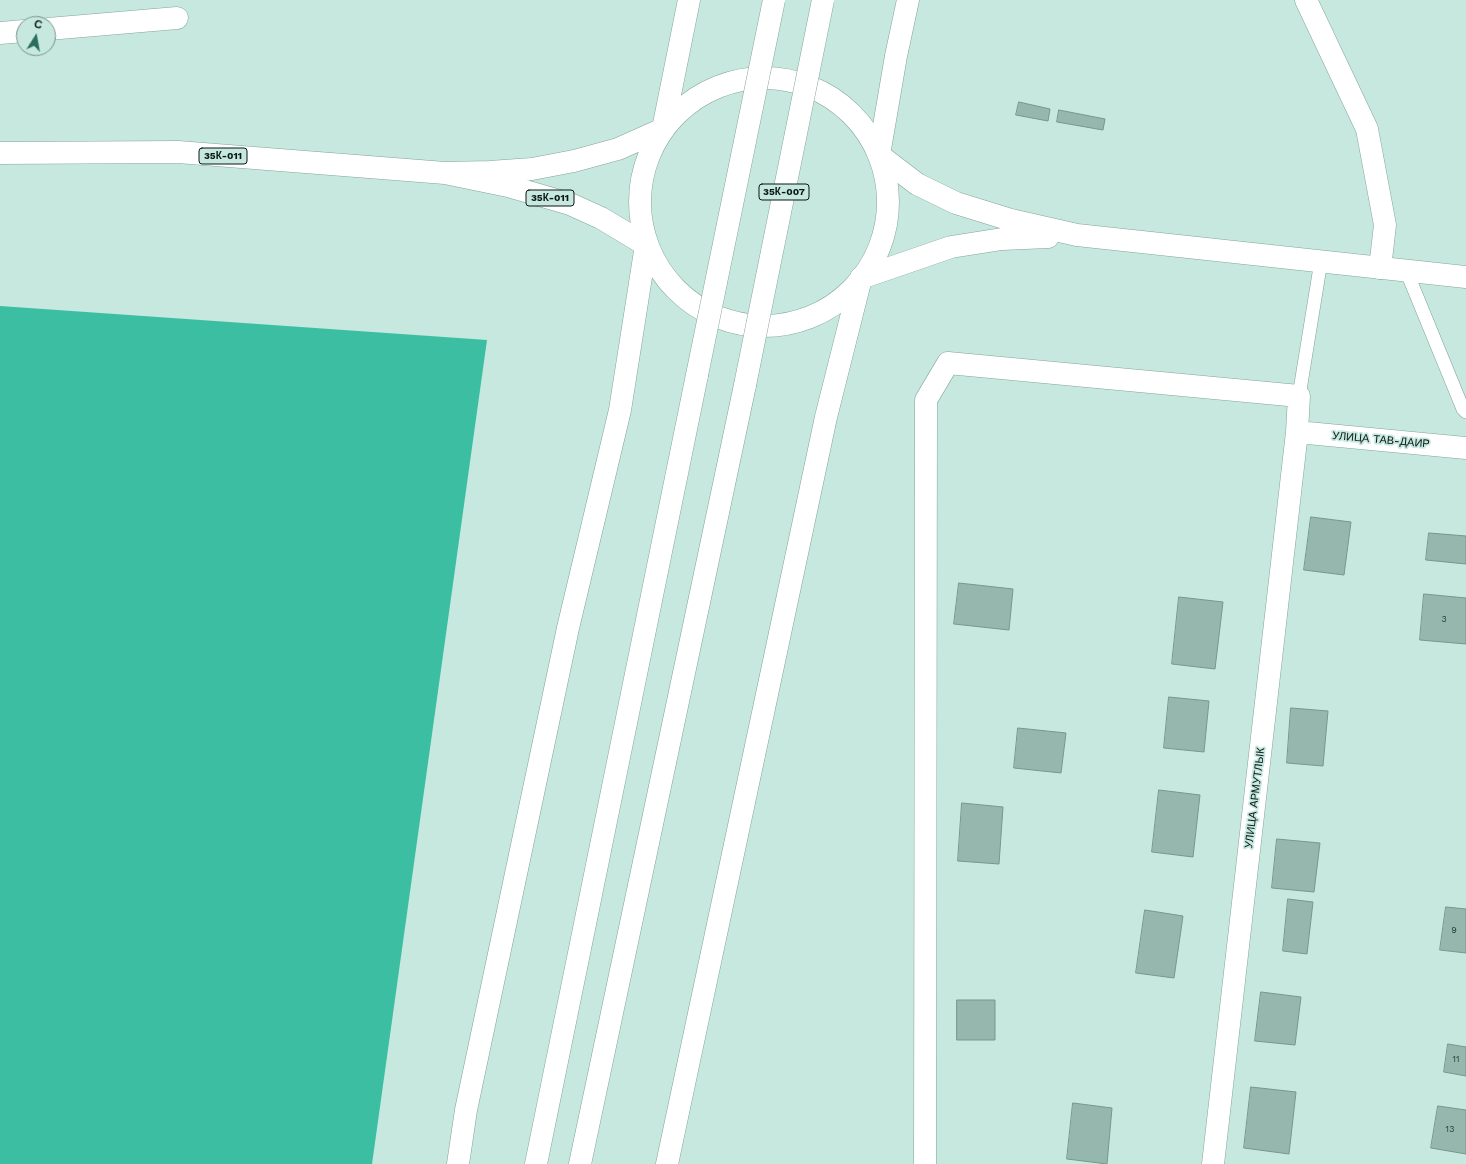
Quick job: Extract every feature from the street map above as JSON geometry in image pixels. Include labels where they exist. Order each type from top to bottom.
[{"type":"main road","points":[[663,129],[689,0]]},
{"type":"main road","points":[[536,1164],[696,375],[774,0]]},
{"type":"main road","name":"35К-007","points":[[580,1164],[745,385],[823,0]]},
{"type":"main road","points":[[879,154],[896,56],[908,0]]},
{"type":"main road","points":[[1306,0],[1367,129],[1385,225],[1380,268]]},
{"type":"main road","points":[[56,28],[177,18]]},
{"type":"main road","points":[[0,33],[16,32]]},
{"type":"main road","points":[[759,78],[791,81],[821,92],[848,110],[868,135],[879,154],[888,190],[886,227],[874,261],[849,294],[813,317],[772,327],[730,322],[691,304],[661,274],[646,245],[639,209],[642,173],[656,138],[673,117],[698,97],[727,83],[759,78]]},
{"type":"main road","points":[[445,173],[490,172],[525,169],[574,161],[618,149],[663,129]]},
{"type":"main road","name":"35К-011","points":[[0,153],[178,152],[445,173],[508,186],[570,204],[601,218],[646,245]]},
{"type":"main road","points":[[879,154],[916,184],[956,203],[1011,220],[1077,236],[1466,276]]},
{"type":"main road","points":[[861,278],[951,247],[1002,239],[1077,236]]},
{"type":"main road","points":[[458,1164],[466,1110],[566,635],[620,410],[646,245]]},
{"type":"main road","points":[[667,1164],[826,417],[861,278]]},
{"type":"main road","points":[[925,1164],[926,400],[948,363],[1299,396]]},
{"type":"main road","name":"УЛИЦА АРМУТЛЫК","points":[[1213,1164],[1297,432],[1299,396]]},
{"type":"main road","name":"УЛИЦА ТАВ-ДАИР","points":[[1297,432],[1466,448]]},
{"type":"lane","points":[[1299,396],[1321,261]]},
{"type":"lane","points":[[1406,270],[1463,409],[1466,412]]},
{"type":"green space","points":[[0,306],[487,340],[372,1164],[0,1164]]},
{"type":"building","points":[[1019,102],[1050,109],[1048,121],[1016,115]]},
{"type":"building","points":[[1059,110],[1105,119],[1103,130],[1057,122]]},
{"type":"building","points":[[1311,517],[1351,522],[1344,575],[1304,570]]},
{"type":"building","points":[[1429,533],[1466,536],[1466,564],[1426,560]]},
{"type":"building","points":[[959,583],[1013,589],[1009,630],[954,624]]},
{"type":"building","points":[[1424,594],[1466,598],[1466,644],[1420,640]]},
{"type":"building","points":[[1179,597],[1223,602],[1215,669],[1172,664]]},
{"type":"building","points":[[1169,697],[1209,701],[1204,752],[1164,748]]},
{"type":"building","points":[[1291,708],[1328,711],[1323,766],[1287,763]]},
{"type":"building","points":[[1018,728],[1066,733],[1061,773],[1014,768]]},
{"type":"building","points":[[1159,790],[1200,795],[1193,857],[1152,852]]},
{"type":"building","points":[[962,803],[1003,807],[999,864],[958,861]]},
{"type":"building","points":[[1277,839],[1320,843],[1314,892],[1272,888]]},
{"type":"building","points":[[1288,899],[1313,902],[1307,954],[1283,951]]},
{"type":"building","points":[[1446,907],[1466,909],[1466,953],[1440,950]]},
{"type":"building","points":[[1145,910],[1183,916],[1174,978],[1136,973]]},
{"type":"building","points":[[1261,992],[1301,997],[1295,1045],[1255,1041]]},
{"type":"building","points":[[957,1000],[995,1000],[995,1040],[957,1040]]},
{"type":"building","points":[[1448,1044],[1466,1047],[1466,1076],[1444,1072]]},
{"type":"building","points":[[1251,1087],[1296,1092],[1289,1154],[1244,1148]]},
{"type":"building","points":[[1073,1103],[1112,1108],[1107,1164],[1067,1159]]},
{"type":"building","points":[[1438,1106],[1466,1110],[1466,1154],[1431,1148]]}]
